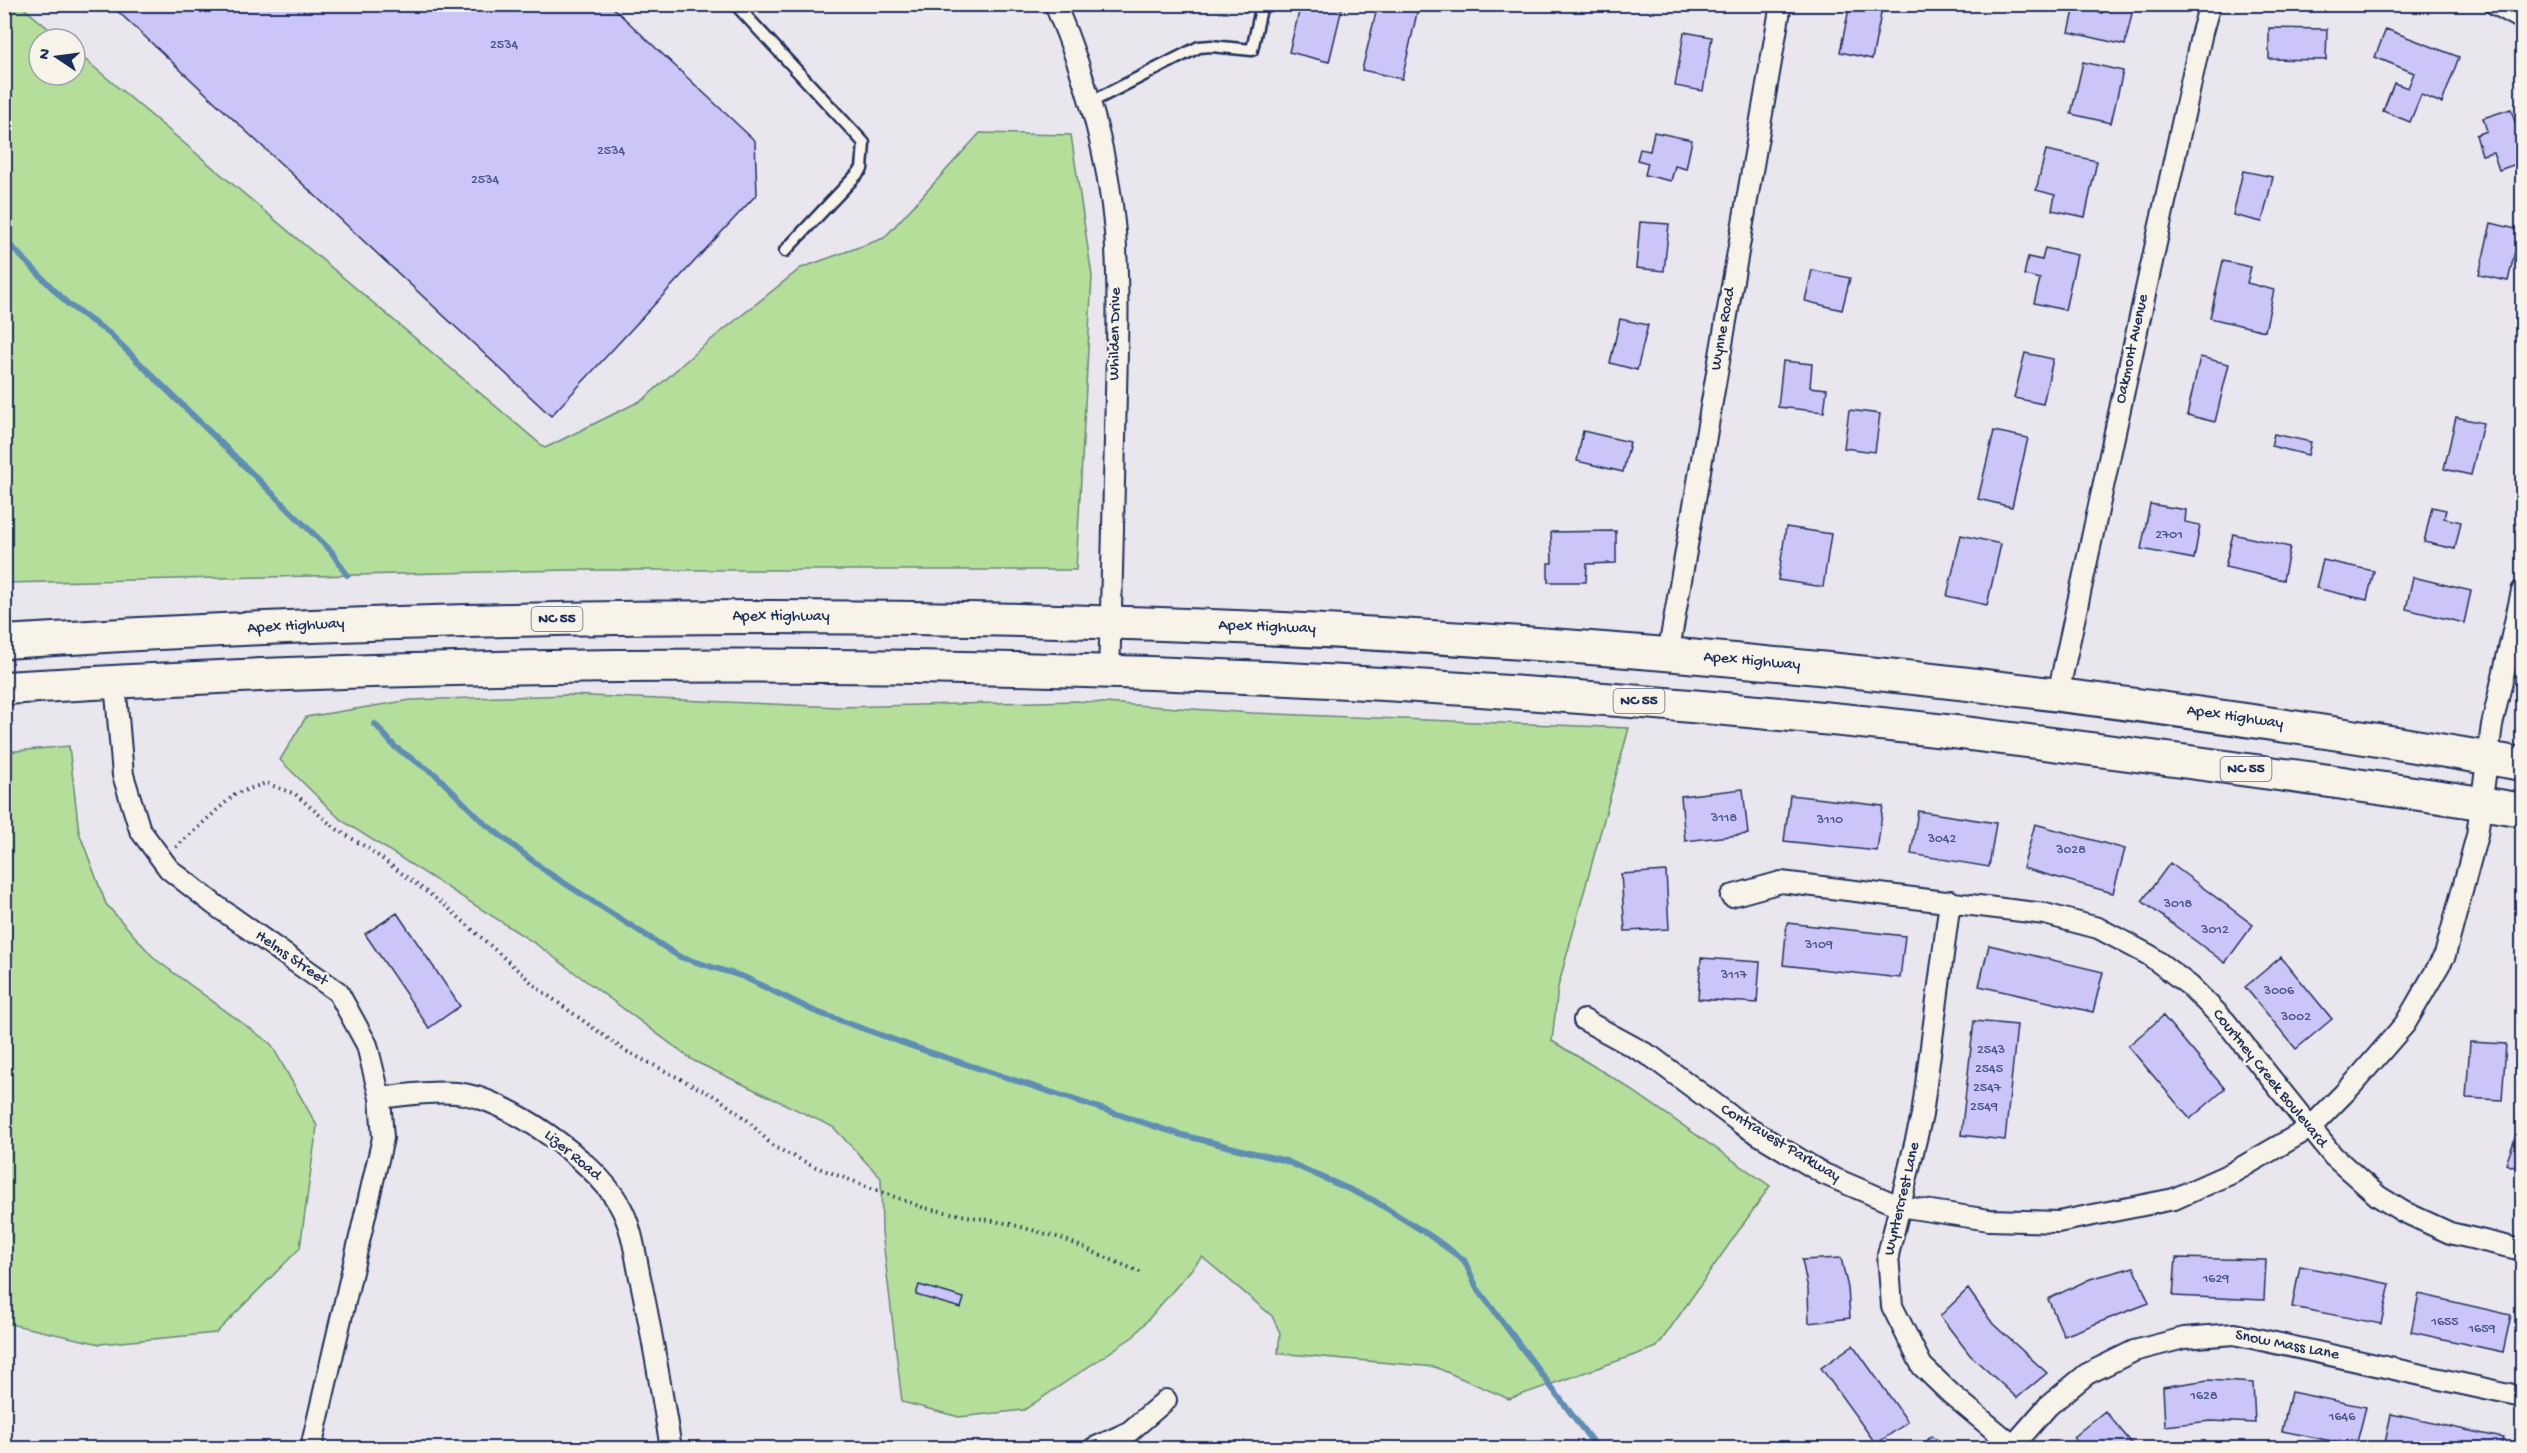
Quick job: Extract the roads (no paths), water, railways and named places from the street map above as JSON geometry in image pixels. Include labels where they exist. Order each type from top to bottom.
[{"type":"main road","name":"Apex Highway","points":[[4,642],[398,622],[531,619],[849,618],[1111,623],[1375,632],[1668,655],[2058,694],[2375,738],[2523,764]]},
{"type":"main road","name":"NC 55","points":[[4,688],[399,671],[657,665],[1109,671],[1487,689],[1823,718],[2055,743],[2523,810]]},
{"type":"street","name":"Whilden Drive","points":[[1055,4],[1091,102],[1111,198],[1118,297],[1109,671]]},
{"type":"street","name":"Wynne Road","points":[[1668,655],[1781,4]]},
{"type":"street","name":"Oakmont Avenue","points":[[2058,694],[2199,42],[2210,4]]},
{"type":"street","points":[[2495,4],[2523,19]]},
{"type":"street","points":[[2486,758],[2523,591]]},
{"type":"street","name":"Helms Street","points":[[115,682],[123,775],[140,830],[169,869],[215,905],[338,992],[367,1045],[380,1098],[384,1138],[311,1449]]},
{"type":"street","name":"Contravest Parkway","points":[[1584,1020],[1652,1057],[1743,1125],[1824,1174],[1899,1206],[1989,1220],[2058,1222],[2174,1199],[2232,1173],[2310,1128],[2405,1024],[2445,955],[2473,849],[2486,758]]},
{"type":"street","name":"Courtney Creek Boulevard","points":[[1731,896],[1780,882],[2045,914],[2098,928],[2149,955],[2190,986],[2226,1021],[2332,1156],[2378,1196],[2402,1211],[2450,1233],[2523,1250]]},
{"type":"street","name":"Wyntercrest Lane","points":[[1950,901],[1922,1115],[1888,1255],[1892,1306],[1922,1366],[1951,1394],[2014,1447]]},
{"type":"street","name":"Lizer Road","points":[[380,1098],[415,1093],[459,1094],[510,1111],[553,1138],[596,1172],[620,1204],[632,1239],[671,1449]]},
{"type":"street","name":"Snow Mass Lane","points":[[2014,1447],[2048,1406],[2087,1374],[2134,1351],[2184,1338],[2234,1334],[2523,1397]]},
{"type":"street","points":[[1094,1449],[1129,1432],[1166,1400]]},
{"type":"lane","points":[[735,4],[864,143],[862,169],[785,251]]},
{"type":"lane","points":[[1091,102],[1199,47],[1252,50],[1262,4]]},
{"type":"waterway","points":[[4,239],[69,305],[110,334],[331,551],[347,575]]},
{"type":"waterway","points":[[375,724],[395,747],[436,775],[483,822],[547,872],[680,957],[744,977],[814,1011],[914,1047],[1178,1134],[1286,1161],[1373,1200],[1464,1260],[1477,1288],[1597,1448]]}]
